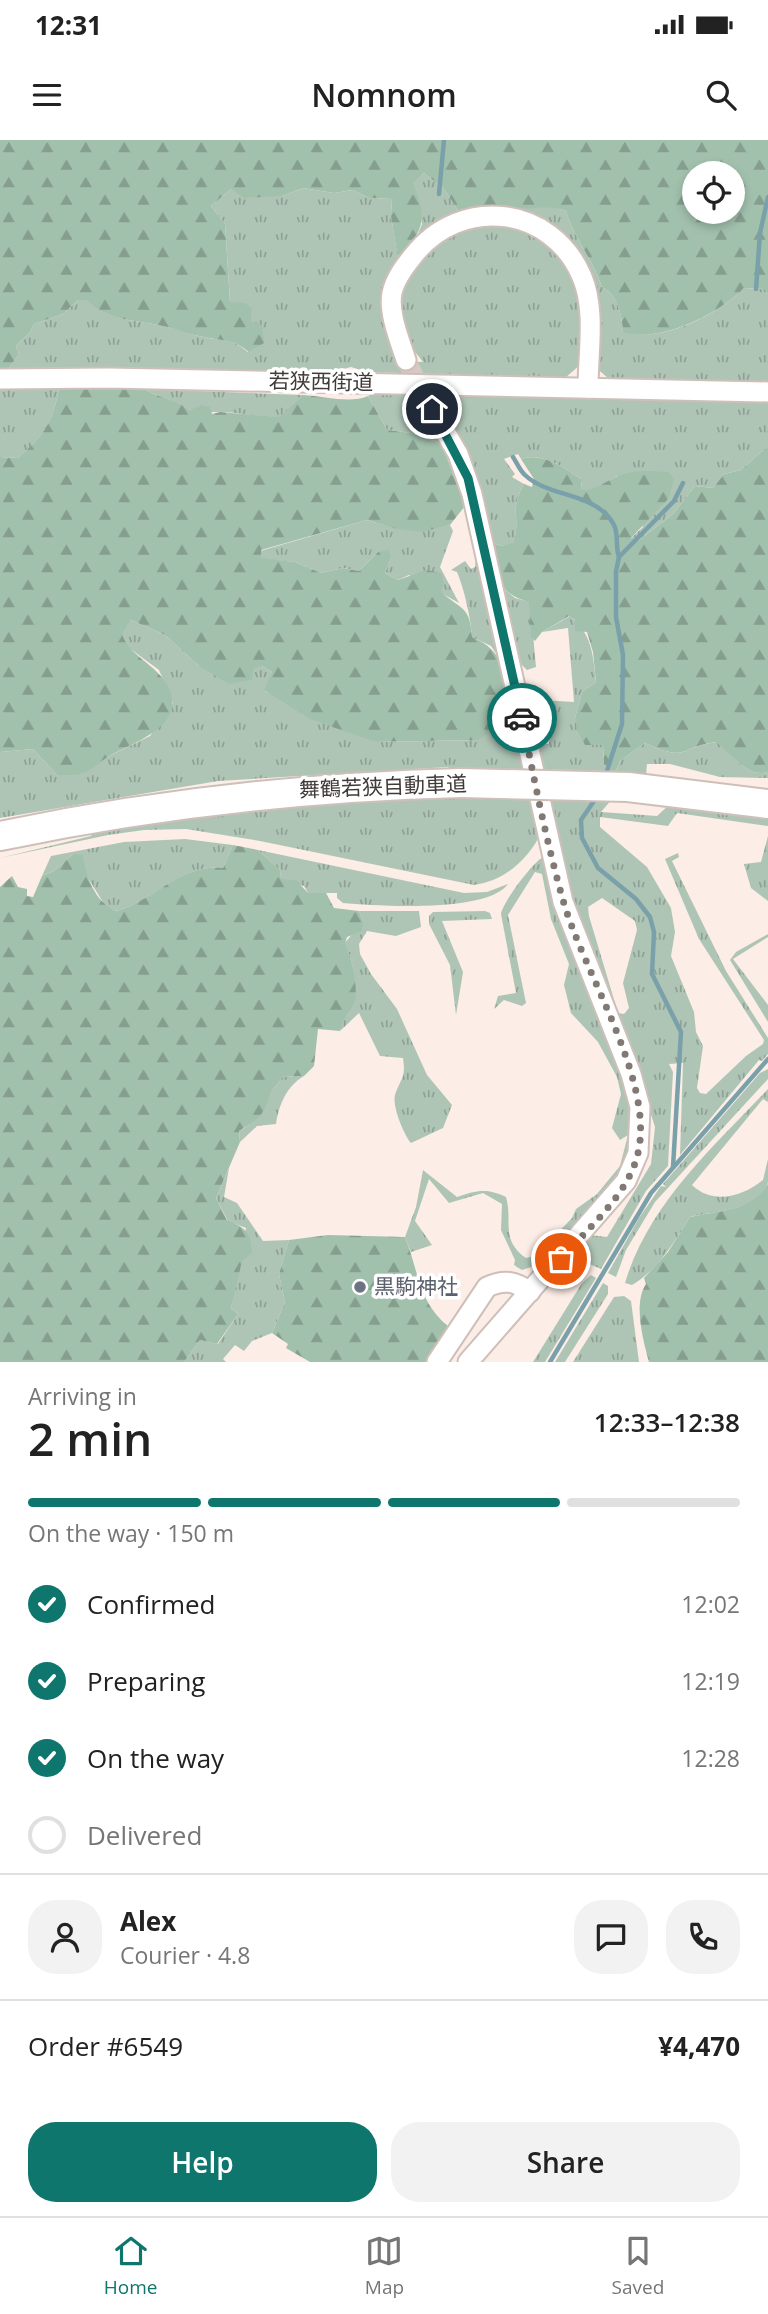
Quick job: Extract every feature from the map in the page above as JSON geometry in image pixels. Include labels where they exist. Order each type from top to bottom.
[{"type":"highway","name":"舞鶴若狭自動車道","points":[[0,835],[126,811],[237,796],[346,787],[461,783],[617,786],[768,804]]},
{"type":"street","points":[[406,360],[392,300],[398,277],[408,262],[436,233],[456,222],[473,216],[514,217],[549,233],[565,248],[582,277],[589,309],[588,388]]},
{"type":"street","name":"若狭西街道","points":[[0,379],[109,378],[768,392]]},
{"type":"street","points":[[432,409],[457,454],[472,494],[563,902],[631,1074],[639,1107],[640,1139],[634,1167],[608,1204],[468,1362]]},
{"type":"street","points":[[437,1362],[487,1287],[508,1281],[518,1283],[530,1292]]},
{"type":"green space","points":[[0,140],[768,140],[768,294],[764,289],[744,288],[720,308],[671,330],[638,335],[623,332],[615,300],[602,287],[566,211],[547,208],[487,208],[459,212],[444,189],[424,173],[413,183],[422,214],[419,230],[401,256],[397,253],[391,216],[392,199],[369,198],[353,190],[334,193],[303,188],[282,196],[244,198],[231,189],[211,206],[225,224],[230,302],[245,303],[252,309],[251,321],[262,325],[264,343],[249,352],[228,341],[115,317],[87,300],[78,300],[63,314],[34,324],[16,346],[19,354],[9,368],[0,368]]},
{"type":"green space","points":[[424,173],[444,189],[459,212],[417,237],[422,224],[412,183]]},
{"type":"green space","points":[[303,188],[334,193],[353,190],[369,198],[392,199],[391,216],[397,252],[401,256],[391,270],[384,296],[396,361],[423,362],[408,343],[400,308],[406,280],[425,251],[475,222],[531,230],[570,267],[581,299],[581,364],[565,378],[367,372],[351,367],[336,371],[9,368],[19,354],[16,346],[34,324],[63,314],[78,300],[87,299],[105,312],[124,319],[227,341],[248,352],[250,321],[230,302],[225,224],[211,206],[231,189],[282,196]]},
{"type":"green space","points":[[551,206],[566,211],[602,287],[615,300],[623,331],[654,334],[671,330],[720,308],[744,288],[765,289],[768,294],[768,382],[609,379],[594,366],[595,308],[554,227],[538,216],[517,209]]},
{"type":"green space","points":[[59,389],[50,420],[34,442],[18,458],[0,457],[0,390]]},
{"type":"green space","points":[[59,389],[145,389],[189,411],[201,405],[210,407],[212,414],[220,412],[279,417],[303,395],[345,399],[368,396],[387,430],[411,433],[442,444],[465,506],[450,525],[421,532],[397,529],[367,520],[261,550],[261,558],[295,562],[321,573],[343,568],[359,571],[378,552],[389,550],[391,558],[385,573],[398,580],[426,570],[441,573],[444,583],[441,592],[467,613],[472,637],[491,649],[501,664],[511,706],[504,720],[479,740],[375,742],[310,719],[264,690],[272,672],[262,666],[254,668],[252,680],[229,684],[199,666],[165,635],[131,620],[122,634],[125,642],[168,686],[172,700],[166,721],[146,737],[78,775],[57,775],[33,749],[0,752],[0,457],[18,458],[34,442],[50,420]]},
{"type":"green space","points":[[145,389],[303,395],[280,417],[273,417],[189,412],[179,404]]},
{"type":"green space","points":[[373,393],[768,402],[768,446],[741,470],[724,474],[713,488],[695,486],[673,514],[638,541],[630,539],[643,527],[617,476],[591,491],[582,490],[581,479],[545,459],[521,459],[518,454],[504,459],[515,474],[512,477],[524,484],[517,501],[513,544],[501,546],[490,542],[476,473],[454,434],[450,408],[418,410],[442,444],[411,433],[387,430],[368,396]]},
{"type":"green space","points":[[768,446],[768,772],[746,769],[716,742],[677,753],[645,743],[620,761],[615,772],[607,771],[603,745],[585,745],[577,730],[575,718],[582,692],[596,682],[593,652],[587,632],[575,631],[575,620],[569,616],[542,632],[535,641],[531,637],[529,602],[509,593],[496,572],[490,542],[501,546],[513,543],[519,494],[524,484],[532,487],[534,479],[521,459],[537,457],[560,466],[581,479],[582,490],[592,489],[631,472],[669,472],[674,479],[669,498],[631,538],[638,541],[673,514],[695,486],[713,488],[724,474],[741,470]]},
{"type":"green space","points":[[367,520],[408,529],[450,525],[453,531],[440,567],[459,603],[409,575],[398,580],[385,573],[391,558],[378,552],[359,571],[343,568],[321,573],[295,562],[261,559],[260,551]]},
{"type":"green space","points":[[477,550],[500,659],[491,646],[472,637],[462,586],[457,572],[451,570],[465,561],[471,569],[475,567]]},
{"type":"green space","points":[[499,585],[515,598],[530,602],[536,667],[527,670],[516,659]]},
{"type":"green space","points":[[570,616],[587,637],[596,682],[582,692],[575,718],[592,743],[603,745],[607,771],[538,769],[537,743],[549,744],[550,725],[530,723],[524,699],[574,702],[568,628],[542,632]]},
{"type":"green space","points":[[131,620],[165,635],[199,666],[262,666],[272,672],[265,691],[375,742],[479,740],[511,706],[524,769],[449,770],[448,767],[218,781],[0,818],[0,752],[33,749],[57,775],[83,773],[109,756],[150,736],[173,703],[159,670],[125,645],[121,634]]},
{"type":"green space","points":[[717,742],[746,769],[768,772],[768,778],[720,777],[670,764],[647,764],[646,775],[615,772],[620,761],[645,743],[677,753]]},
{"type":"green space","points":[[530,795],[541,833],[536,843],[514,868],[495,879],[474,885],[260,841],[186,829],[144,830],[108,835],[0,858],[91,836],[93,833],[202,817],[366,802]]},
{"type":"green space","points":[[544,795],[613,798],[601,812],[657,816],[670,804],[768,817],[768,826],[677,813],[668,826],[600,817],[600,827],[647,867],[671,908],[675,932],[671,956],[694,1012],[696,1032],[703,1046],[697,1088],[700,1093],[706,1094],[746,1056],[763,1044],[764,1040],[699,939],[665,859],[678,853],[679,857],[672,861],[726,971],[768,1038],[768,1054],[762,1061],[759,1060],[680,1155],[683,1063],[669,1064],[673,1072],[668,1166],[646,1191],[601,1269],[573,1257],[590,1235],[607,1237],[651,1164],[655,1127],[636,1068],[578,921]],"holes":[[[602,898],[635,921],[637,930],[623,983],[629,1008],[624,1014],[618,1013],[588,907]]]},
{"type":"green space","points":[[768,836],[768,901],[751,888],[744,864],[761,862]]},
{"type":"green space","points":[[185,839],[233,845],[223,868],[194,871],[116,911],[106,907],[73,854],[54,871],[42,876],[51,856],[124,842]]},
{"type":"green space","points":[[233,845],[258,850],[280,870],[281,879],[296,880],[308,893],[326,893],[334,908],[359,911],[363,921],[362,931],[347,937],[345,944],[354,971],[356,994],[354,1004],[340,1031],[318,1029],[314,1066],[304,1076],[282,1077],[261,1115],[239,1131],[240,1142],[216,1198],[227,1220],[243,1228],[250,1240],[252,1253],[242,1261],[231,1308],[238,1314],[217,1344],[200,1340],[184,1362],[0,1362],[0,887],[12,876],[18,887],[27,889],[27,896],[33,897],[42,876],[54,871],[73,854],[83,855],[86,872],[97,895],[102,902],[116,911],[194,871],[223,868]]},
{"type":"green space","points":[[258,850],[464,893],[487,892],[508,884],[496,893],[478,900],[456,904],[405,906],[343,903],[337,898],[337,893],[308,893],[304,886],[281,880],[280,870]]},
{"type":"green space","points":[[546,855],[632,1108],[627,1166],[549,1261],[522,1270],[514,1265],[515,1260],[501,1230],[502,1204],[483,1193],[449,1203],[429,1179],[415,1221],[432,1245],[411,1252],[405,1237],[416,1207],[423,1170],[457,1197],[482,1191],[506,1197],[510,1237],[518,1251],[526,1258],[545,1254],[542,1249],[572,1218],[576,1209],[597,1194],[620,1166],[628,1135],[620,1140],[612,1128],[621,1094],[617,1077],[598,1042],[571,1013],[564,985],[569,964],[551,919],[542,874],[535,872],[508,915],[526,1003],[522,1006],[504,1000],[494,1009],[498,996],[516,993],[501,914],[503,908],[520,882]]},
{"type":"green space","points":[[359,911],[419,911],[421,927],[396,936],[367,931],[359,944],[360,954],[371,974],[397,1009],[427,1075],[452,1105],[443,1128],[411,1143],[395,1106],[395,1095],[403,1074],[403,1058],[380,1056],[359,1013],[340,1031],[350,1011],[355,986],[351,959],[344,944],[363,921]]},
{"type":"green space","points":[[433,912],[490,913],[492,919],[442,921],[463,972],[456,1015],[450,965],[429,924],[429,916]]},
{"type":"green space","points":[[768,934],[768,937],[733,959],[768,1005],[768,1022],[730,960],[736,952]]},
{"type":"green space","points":[[768,1069],[768,1079],[655,1202],[626,1250],[616,1277],[608,1273],[639,1218],[661,1186],[666,1187],[663,1184],[760,1073]]},
{"type":"green space","points":[[304,1076],[285,1096],[276,1124],[257,1126],[240,1142],[239,1131],[260,1114],[282,1077]]},
{"type":"green space","points":[[768,1089],[768,1102],[763,1099],[692,1185],[718,1197],[746,1191],[763,1180],[768,1159],[768,1182],[764,1192],[747,1204],[690,1217],[650,1271],[632,1285],[625,1283],[649,1228],[684,1178]]},
{"type":"green space","points":[[229,1168],[224,1197],[237,1203],[263,1241],[289,1240],[279,1274],[285,1302],[272,1333],[252,1341],[244,1351],[235,1345],[223,1359],[226,1362],[184,1362],[200,1340],[218,1344],[238,1314],[231,1308],[246,1228],[228,1221],[216,1198]]},
{"type":"green space","points":[[768,1184],[768,1362],[649,1362],[640,1311],[642,1292],[646,1284],[644,1278],[668,1252],[690,1217],[744,1205],[761,1193]]},
{"type":"green space","points":[[328,1235],[405,1237],[426,1298],[441,1320],[452,1329],[431,1362],[310,1362],[286,1348],[288,1344],[272,1333],[285,1302],[279,1274],[289,1240]]},
{"type":"green space","points":[[591,1275],[596,1278],[545,1362],[533,1362],[582,1283]]},
{"type":"green space","points":[[603,1283],[608,1286],[608,1294],[565,1362],[555,1362]]},
{"type":"green space","points":[[624,1296],[631,1301],[639,1362],[573,1362],[614,1297]]},
{"type":"waterway","points":[[439,194],[444,140]]},
{"type":"waterway","points":[[756,289],[760,233],[768,197]]},
{"type":"waterway","points":[[513,457],[523,473],[535,482],[585,501],[606,514],[614,525],[619,557]]},
{"type":"waterway","points":[[605,777],[622,724],[623,655],[616,617],[616,571],[619,557],[674,501],[683,483]]},
{"type":"waterway","points":[[598,795],[581,820],[582,838],[598,868],[636,899],[650,917],[654,932],[652,974],[681,1032],[673,1167]]},
{"type":"waterway","points":[[550,1362],[651,1193],[768,1059]]},
{"type":"tunnel","points":[[406,360],[432,409]]},
{"type":"way so far","points":[[522,718],[563,902],[631,1074],[641,1123],[638,1153],[626,1181],[561,1259]]},
{"type":"place","name":"黒駒神社","points":[[360,1287]]},
{"type":"route","points":[[432,409],[468,478],[522,718]]}]
